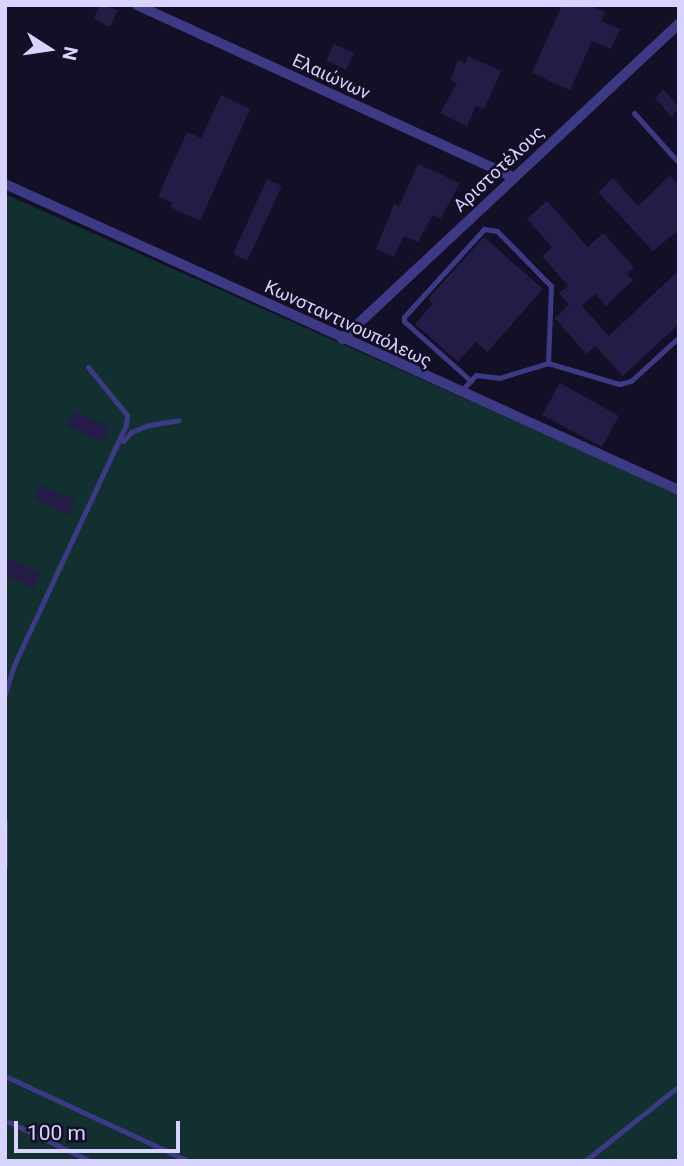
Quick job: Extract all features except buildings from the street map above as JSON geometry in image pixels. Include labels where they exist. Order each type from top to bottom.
[{"type":"street","name":"Ελαιώνων","points":[[137,5],[513,177]]},
{"type":"street","name":"Αριστοτέλους","points":[[342,339],[679,24]]},
{"type":"street","name":"Κωνσταντινουπόλεως","points":[[5,184],[459,393],[679,490]]},
{"type":"lane","points":[[634,113],[679,163]]},
{"type":"lane","points":[[471,381],[405,325],[404,317],[484,229],[497,231],[551,286],[548,363]]},
{"type":"lane","points":[[459,393],[476,374],[499,378],[548,363],[619,384],[631,381],[679,337]]},
{"type":"lane","points":[[5,694],[14,666],[120,443],[127,415],[88,367]]},
{"type":"lane","points":[[120,443],[131,432],[149,425],[179,421]]},
{"type":"lane","points":[[5,822],[5,864]]},
{"type":"lane","points":[[5,1076],[188,1161]]},
{"type":"lane","points":[[585,1161],[679,1086]]},
{"type":"lane","points":[[9,1122],[90,1161]]},
{"type":"green space","points":[[5,194],[679,494],[679,1161],[5,1161]]}]
